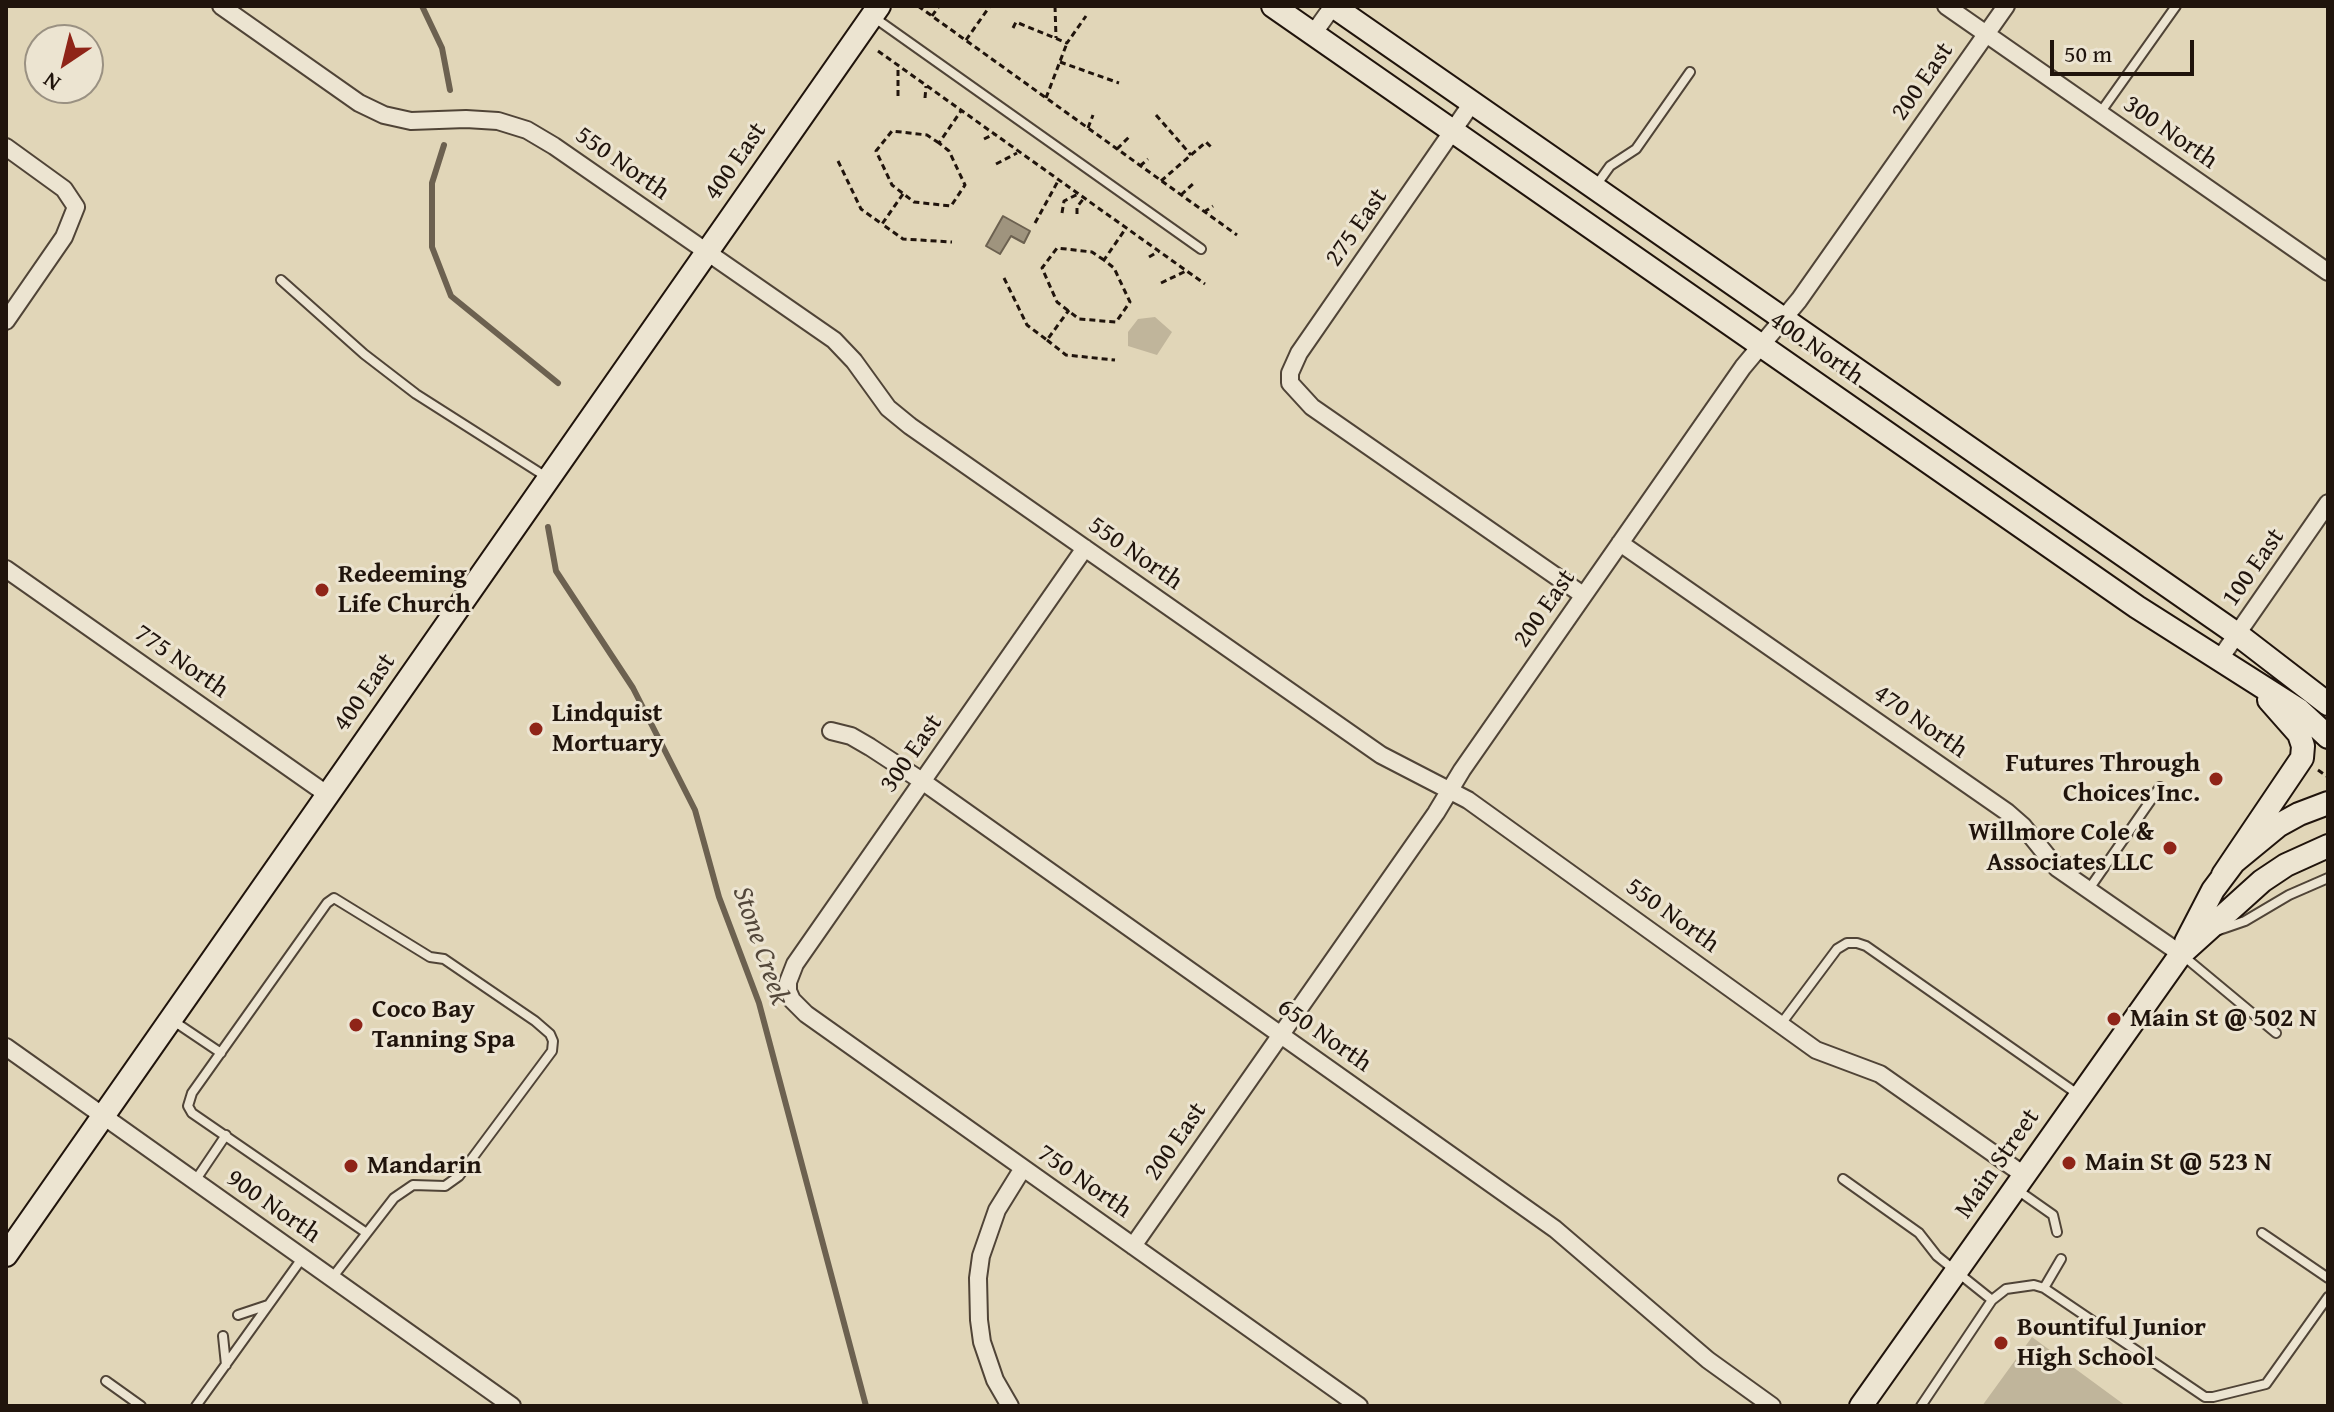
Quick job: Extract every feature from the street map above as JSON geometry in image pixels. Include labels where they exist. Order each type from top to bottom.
[{"type":"main road","name":"400 North","points":[[1273,6],[2137,607],[2299,710],[2328,737]]},
{"type":"main road","name":"400 North","points":[[1333,6],[2237,634],[2328,704]]},
{"type":"main road","name":"400 East","points":[[6,1255],[876,11]]},
{"type":"main road","points":[[2223,875],[2301,762],[2304,751],[2299,734],[2246,676]]},
{"type":"main road","points":[[2298,680],[2328,694]]},
{"type":"main road","name":"Main Street","points":[[2181,954],[2203,906],[2223,875],[2247,849],[2279,825],[2328,803]]},
{"type":"main road","name":"Main Street","points":[[1861,1406],[2181,954],[2262,881],[2286,865],[2328,846]]},
{"type":"street","name":"550 North","points":[[221,6],[359,103],[384,115],[411,121],[482,119],[527,130],[554,146],[834,340],[854,361],[888,408],[899,417],[1381,755],[1468,800],[1825,1055],[1880,1074],[2019,1182]]},
{"type":"street","points":[[1313,34],[1333,6]]},
{"type":"street","name":"300 North","points":[[1946,6],[2328,272]]},
{"type":"street","name":"200 East","points":[[1133,1246],[1436,813],[1449,789],[1583,595],[2006,6]]},
{"type":"street","name":"275 East","points":[[1472,103],[1299,353],[1290,373],[1290,383],[1312,407],[1583,595]]},
{"type":"street","points":[[6,147],[64,189],[76,207],[64,237],[6,321]]},
{"type":"street","name":"100 East","points":[[2219,660],[2328,503]]},
{"type":"street","name":"470 North","points":[[1620,543],[2007,812],[2023,826],[2057,868],[2181,954]]},
{"type":"street","name":"300 East","points":[[788,991],[795,964],[1085,548]]},
{"type":"street","name":"775 North","points":[[6,569],[328,795]]},
{"type":"street","name":"650 North","points":[[831,731],[851,736],[922,781],[1571,1241],[1696,1350],[1772,1406]]},
{"type":"street","name":"750 North","points":[[788,991],[806,1014],[1359,1406]]},
{"type":"street","name":"900 North","points":[[6,1047],[512,1406]]},
{"type":"street","points":[[1010,1406],[988,1361],[978,1309],[981,1256],[997,1210],[1023,1168]]},
{"type":"lane","points":[[2100,113],[2176,6]]},
{"type":"lane","points":[[876,11],[1201,249]]},
{"type":"lane","points":[[1595,188],[1610,166],[1636,149],[1690,72]]},
{"type":"lane","points":[[281,280],[364,354],[416,394],[549,478]]},
{"type":"lane","points":[[2088,890],[2160,787]]},
{"type":"lane","points":[[2199,935],[2245,921],[2289,895],[2328,878]]},
{"type":"lane","points":[[332,1278],[394,1198],[413,1185],[445,1186],[459,1176],[552,1051],[550,1034],[444,959],[430,957],[334,898],[327,903],[192,1093],[188,1106],[192,1113],[365,1232]]},
{"type":"lane","points":[[1781,1024],[1837,949],[1847,943],[1857,943],[1866,946],[2080,1096]]},
{"type":"lane","points":[[2181,954],[2276,1033]]},
{"type":"lane","points":[[171,1019],[221,1053]]},
{"type":"lane","points":[[195,1181],[226,1135]]},
{"type":"lane","points":[[1843,1179],[1919,1233],[1937,1256],[1992,1300]]},
{"type":"lane","points":[[2019,1182],[2053,1215],[2057,1232]]},
{"type":"lane","points":[[2262,1233],[2328,1278]]},
{"type":"lane","points":[[196,1406],[303,1257]]},
{"type":"lane","points":[[2044,1288],[2061,1259]]},
{"type":"lane","points":[[1921,1406],[1992,1300],[2006,1289],[2034,1285],[2044,1288],[2205,1397],[2266,1384],[2328,1297]]},
{"type":"lane","points":[[238,1315],[269,1304]]},
{"type":"lane","points":[[223,1336],[226,1365]]},
{"type":"lane","points":[[106,1381],[141,1406]]},
{"type":"path","points":[[918,6],[1237,235]]},
{"type":"path","points":[[932,16],[939,6]]},
{"type":"path","points":[[966,40],[990,6]]},
{"type":"path","points":[[1055,6],[1056,38]]},
{"type":"path","points":[[1046,98],[1067,43],[1086,16]]},
{"type":"path","points":[[1013,28],[1016,22],[1067,43]]},
{"type":"path","points":[[878,51],[1205,284]]},
{"type":"path","points":[[1060,62],[1119,83]]},
{"type":"path","points":[[898,66],[898,96]]},
{"type":"path","points":[[925,98],[926,86]]},
{"type":"path","points":[[1065,112],[1068,105]]},
{"type":"path","points":[[939,143],[961,111]]},
{"type":"path","points":[[1088,128],[1093,115]]},
{"type":"path","points":[[1156,115],[1191,155]]},
{"type":"path","points":[[892,131],[927,135],[939,143],[949,151],[965,185],[951,206],[914,202],[903,194],[892,185],[876,151],[892,131]]},
{"type":"path","points":[[984,139],[994,134]]},
{"type":"path","points":[[1117,149],[1129,137]]},
{"type":"path","points":[[1161,181],[1206,142],[1212,148]]},
{"type":"path","points":[[996,164],[1019,152]]},
{"type":"path","points":[[1140,166],[1148,159]]},
{"type":"path","points":[[838,161],[861,209],[903,239],[952,242]]},
{"type":"path","points":[[1035,223],[1058,180]]},
{"type":"path","points":[[1181,195],[1194,183]]},
{"type":"path","points":[[882,224],[903,194]]},
{"type":"path","points":[[1062,213],[1064,201],[1078,194]]},
{"type":"path","points":[[1077,214],[1077,207],[1084,198]]},
{"type":"path","points":[[1095,216],[1096,206]]},
{"type":"path","points":[[1204,212],[1213,206]]},
{"type":"path","points":[[1104,260],[1126,228]]},
{"type":"path","points":[[1057,248],[1092,252],[1104,260],[1114,268],[1130,302],[1116,322],[1079,319],[1057,302],[1042,268],[1057,248]]},
{"type":"path","points":[[1149,257],[1159,251]]},
{"type":"path","points":[[1161,283],[1187,271]]},
{"type":"path","points":[[1004,278],[1027,325],[1066,355],[1115,360]]},
{"type":"path","points":[[1047,340],[1069,310]]},
{"type":"path","points":[[2315,767],[2328,777]]},
{"type":"shaded area","points":[[1003,216],[1030,231],[1024,243],[1011,236],[1000,254],[986,246]]},
{"type":"shaded area","points":[[1155,317],[1172,332],[1157,355],[1128,346],[1128,332],[1138,319]]},
{"type":"shaded area","points":[[2032,1337],[2126,1406],[1982,1406]]},
{"type":"waterway","name":"Stone Creek","points":[[422,6],[442,48],[450,90]]},
{"type":"waterway","name":"Stone Creek","points":[[444,145],[432,183],[432,247],[451,296],[558,383]]},
{"type":"waterway","name":"Stone Creek","points":[[548,527],[556,571],[633,688],[695,810],[719,897],[759,1003],[866,1406]]},
{"type":"place","name":"Redeeming Life Church","points":[[322,590]]},
{"type":"place","name":"Lindquist Mortuary","points":[[536,729]]},
{"type":"place","name":"Futures Through Choices Inc.","points":[[2216,779]]},
{"type":"place","name":"Willmore Cole & Associates LLC","points":[[2170,848]]},
{"type":"place","name":"Main St @ 502 N","points":[[2114,1019]]},
{"type":"place","name":"Coco Bay Tanning Spa","points":[[356,1025]]},
{"type":"place","name":"Main St @ 523 N","points":[[2069,1163]]},
{"type":"place","name":"Mandarin","points":[[351,1166]]},
{"type":"place","name":"Bountiful Junior High School","points":[[2001,1343]]}]
